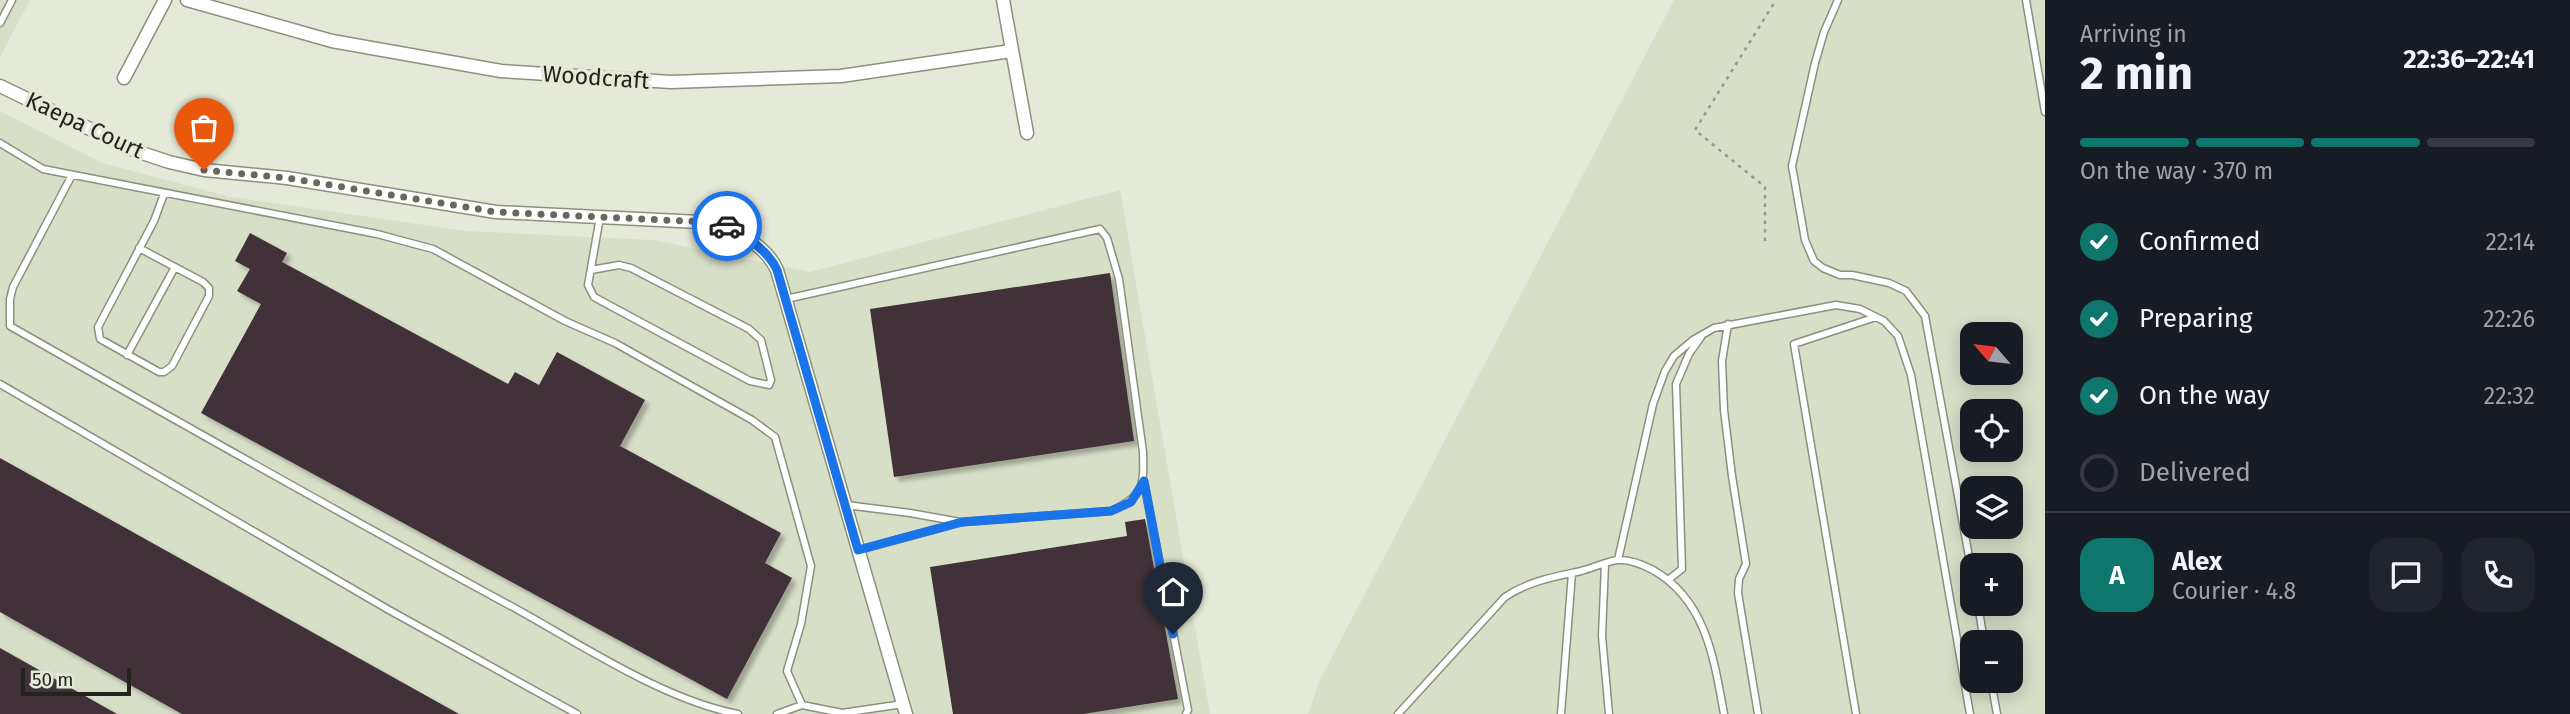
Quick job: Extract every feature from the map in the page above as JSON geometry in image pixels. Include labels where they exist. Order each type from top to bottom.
[{"type":"street","points":[[124,78],[165,0]]},
{"type":"street","name":"Woodcraft","points":[[187,0],[332,41],[501,71],[671,82],[841,76],[1011,51]]},
{"type":"street","points":[[1003,0],[1027,132]]},
{"type":"street","name":"Kaepa Court","points":[[0,86],[136,151],[204,170],[287,178],[496,212],[720,223],[743,235],[773,262],[904,709]]},
{"type":"lane","points":[[0,23],[12,0]]},
{"type":"lane","points":[[1838,0],[1824,32],[1815,63],[1793,166],[1805,240],[1814,261],[1823,268],[1840,275],[1873,278],[1906,291],[1925,316],[1968,553]]},
{"type":"lane","points":[[2026,0],[2045,113]]},
{"type":"lane","points":[[0,144],[43,169],[377,234],[433,249],[565,321],[615,343],[752,420],[775,437],[811,566],[802,624],[787,671],[802,705]]},
{"type":"lane","points":[[72,175],[13,288],[10,326],[623,668],[695,703],[738,714]]},
{"type":"lane","points":[[139,248],[203,282],[209,288],[209,296],[172,366],[164,372],[159,372],[100,339],[98,327],[164,194]]},
{"type":"lane","points":[[591,270],[619,265],[631,268],[750,329],[761,340],[771,380],[769,385],[750,381],[602,303],[589,291],[591,270],[600,217]]},
{"type":"lane","points":[[784,299],[1100,229],[1107,238],[1119,279],[1143,452],[1144,481],[1188,710],[1186,714]]},
{"type":"lane","points":[[127,355],[176,267]]},
{"type":"lane","points":[[1618,560],[1653,404],[1665,371],[1674,356],[1705,333],[1728,324],[1836,305],[1860,309],[1884,321],[1898,336],[1911,375],[1970,714]]},
{"type":"lane","points":[[1856,714],[1794,344],[1876,317]]},
{"type":"lane","points":[[1728,324],[1722,361],[1724,410],[1731,476],[1746,564],[1739,579],[1738,593],[1758,714]]},
{"type":"lane","points":[[1668,580],[1682,569],[1676,383],[1689,354],[1705,333]]},
{"type":"lane","points":[[0,384],[389,610],[577,714]]},
{"type":"lane","points":[[858,550],[962,522],[1111,511],[1131,502],[1144,481]]},
{"type":"lane","points":[[844,505],[962,522]]},
{"type":"lane","points":[[1398,714],[1505,597],[1521,586],[1618,560],[1638,562],[1668,580],[1697,612],[1709,641],[1724,714]]},
{"type":"lane","points":[[1605,564],[1602,636],[1609,714]]},
{"type":"lane","points":[[1561,714],[1572,573]]},
{"type":"lane","points":[[1993,693],[1997,714]]},
{"type":"lane","points":[[777,714],[802,705],[842,713],[904,709]]},
{"type":"path","points":[[1765,241],[1765,187],[1695,130],[1776,0]]},
{"type":"shaded area","points":[[0,0],[30,0],[0,57]]},
{"type":"shaded area","points":[[1674,0],[2045,0],[2045,714],[1308,714],[1319,682]]},
{"type":"shaded area","points":[[0,111],[102,163],[231,197],[466,231],[653,240],[810,272],[1120,190],[1210,714],[0,714]]},
{"type":"building","points":[[250,233],[287,253],[282,262],[508,384],[515,372],[539,385],[557,352],[645,400],[620,446],[781,533],[765,563],[792,578],[727,699],[201,413],[261,304],[237,291],[250,269],[235,261]]},
{"type":"building","points":[[1110,273],[1134,441],[894,477],[870,309]]},
{"type":"building","points":[[0,458],[459,714],[182,714],[0,612]]},
{"type":"building","points":[[1145,519],[1178,699],[1083,714],[953,714],[930,567],[1127,536],[1125,522]]},
{"type":"building","points":[[0,648],[117,714],[0,714]]},
{"type":"way so far","points":[[204,170],[287,178],[496,212],[706,222],[727,226]]},
{"type":"route","points":[[727,226],[760,249],[777,270],[858,550],[962,522],[1111,511],[1131,502],[1144,481],[1173,634]]}]
